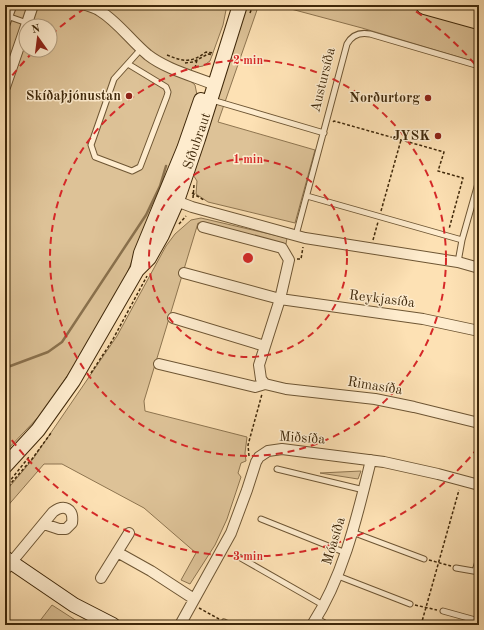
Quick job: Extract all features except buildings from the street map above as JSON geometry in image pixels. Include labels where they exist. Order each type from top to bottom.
[{"type":"highway","points":[[425,5],[479,20]]},
{"type":"street","points":[[29,18],[34,5]]},
{"type":"street","points":[[86,5],[98,7],[149,56],[168,66],[211,83]]},
{"type":"street","name":"Síðubraut","points":[[171,199],[211,99],[211,83],[216,55],[231,5]]},
{"type":"street","name":"Síðubraut","points":[[5,466],[38,430],[74,381],[137,270],[149,258],[162,235],[184,149],[211,83],[240,5]]},
{"type":"street","points":[[5,87],[7,72],[18,45]]},
{"type":"street","points":[[171,199],[192,207],[300,236],[458,262],[479,268]]},
{"type":"street","points":[[203,227],[282,248],[289,260],[280,299],[259,366],[261,380],[265,384]]},
{"type":"street","points":[[184,273],[280,299]]},
{"type":"street","name":"Reykjasíða","points":[[280,299],[423,319],[479,332]]},
{"type":"street","points":[[173,318],[265,346]]},
{"type":"street","name":"Rimasíða","points":[[159,364],[255,387],[265,384],[286,389],[375,399],[479,423]]},
{"type":"street","name":"Miðsíða","points":[[180,625],[231,533],[256,462],[268,451],[282,449],[371,460],[438,474],[479,485]]},
{"type":"street","name":"Móasíða","points":[[314,621],[324,605],[338,576],[364,490],[371,460]]},
{"type":"street","points":[[44,524],[7,564],[74,605],[113,625]]},
{"type":"street","points":[[100,578],[129,533]]},
{"type":"street","points":[[117,552],[151,571],[193,602]]},
{"type":"lane","points":[[5,30],[14,5]]},
{"type":"lane","points":[[10,17],[18,21]]},
{"type":"lane","name":"Austursíða","points":[[300,236],[307,196],[347,44],[351,38],[358,34],[370,34],[479,66]]},
{"type":"lane","points":[[128,64],[166,87],[168,92],[140,167],[132,171],[96,157],[91,145],[114,79],[141,49]]},
{"type":"lane","points":[[211,99],[324,133]]},
{"type":"lane","points":[[458,262],[462,240],[479,180]]},
{"type":"lane","points":[[307,196],[462,240]]},
{"type":"lane","points":[[277,469],[364,490]]},
{"type":"lane","points":[[261,519],[346,553]]},
{"type":"lane","points":[[352,532],[424,559]]},
{"type":"lane","points":[[239,557],[324,605]]},
{"type":"lane","points":[[456,568],[477,571],[479,558]]},
{"type":"lane","points":[[338,576],[410,604]]},
{"type":"lane","points":[[443,611],[479,621]]},
{"type":"lane","points":[[314,621],[328,625]]},
{"type":"lane","points":[[224,622],[230,625]]},
{"type":"path","points":[[162,55],[186,61],[197,58],[206,52],[216,55]]},
{"type":"path","points":[[332,129],[334,121],[444,152],[438,171],[463,178],[447,236]]},
{"type":"path","points":[[373,238],[401,140]]},
{"type":"path","points":[[192,193],[205,201]]},
{"type":"path","points":[[289,260],[301,259],[300,236]]},
{"type":"path","points":[[248,459],[248,445],[265,384]]},
{"type":"path","points":[[421,625],[459,490]]},
{"type":"path","points":[[424,559],[456,568]]},
{"type":"path","points":[[193,602],[224,622]]},
{"type":"path","points":[[410,604],[443,611]]},
{"type":"shaded area","points":[[5,5],[227,5],[223,25],[210,61],[203,66],[192,68],[188,79],[195,85],[197,95],[176,156],[123,284],[84,350],[45,410],[5,452]]},
{"type":"shaded area","points":[[243,5],[260,5],[218,122],[315,150],[295,223],[208,202],[196,194],[197,181],[190,170]]},
{"type":"shaded area","points":[[276,5],[403,5],[479,26],[479,63],[362,28]]},
{"type":"shaded area","points":[[201,218],[287,238],[286,244],[198,223],[144,401],[145,411],[247,437],[245,453],[246,461],[241,463],[238,473],[241,477],[227,519],[215,545],[190,584],[181,580],[196,553],[144,508],[62,464],[44,464],[5,509],[5,492],[33,459],[117,336],[166,246],[175,234],[191,220]]},
{"type":"shaded area","points":[[361,471],[358,479],[320,473]]},
{"type":"shaded area","points":[[52,605],[83,625],[36,625]]},
{"type":"waterway","points":[[5,368],[48,352],[62,342],[146,215],[160,186],[166,166]]},
{"type":"place","name":"Skíðaþjónustan","points":[[129,96]]},
{"type":"place","name":"Norðurtorg","points":[[428,98]]},
{"type":"place","name":"JYSK","points":[[438,136]]}]
